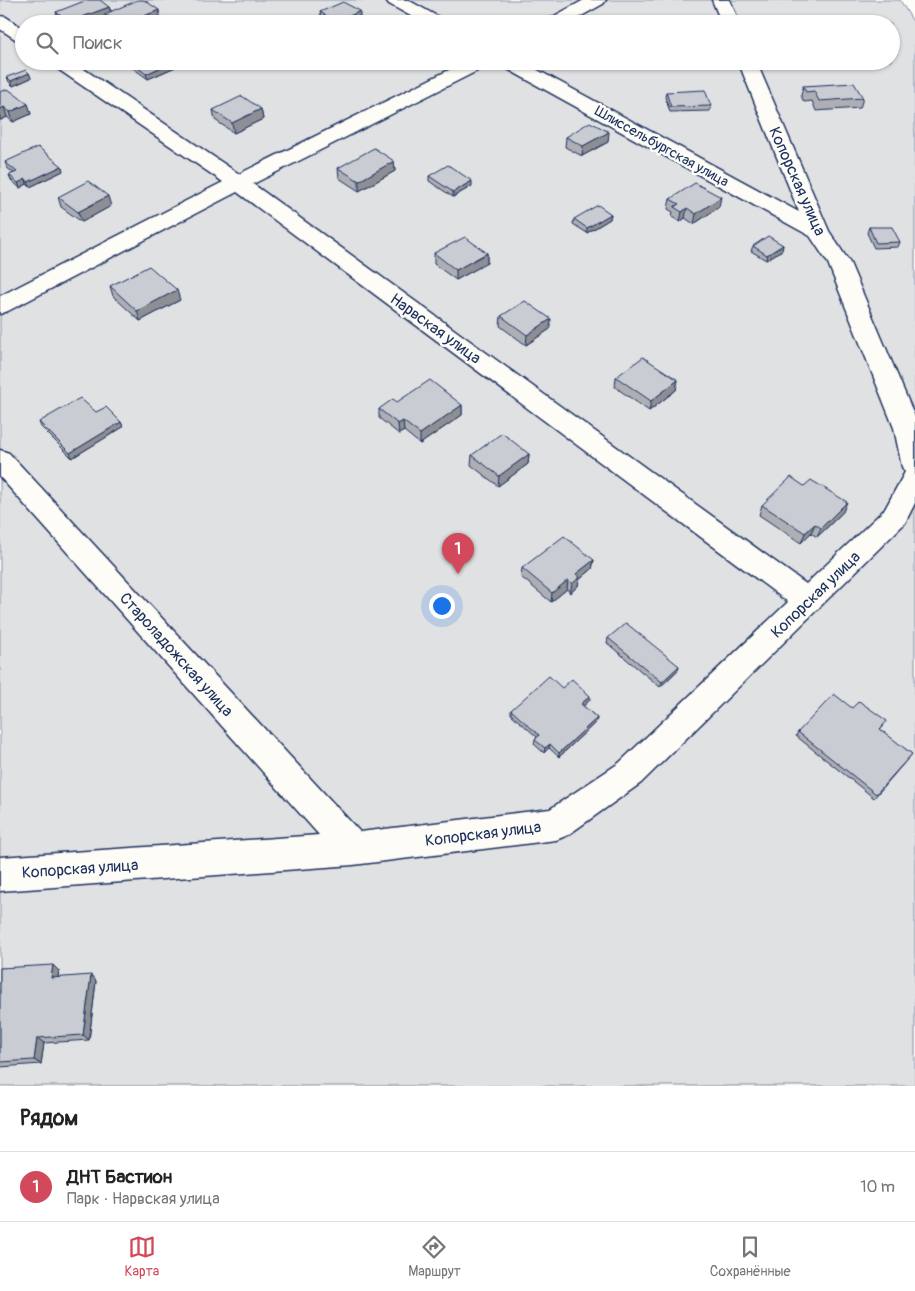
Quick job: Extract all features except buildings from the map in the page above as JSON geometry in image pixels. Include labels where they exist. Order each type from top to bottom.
[{"type":"street","points":[[395,0],[422,15]]},
{"type":"street","points":[[570,15],[597,0]]},
{"type":"street","points":[[721,0],[727,15]]},
{"type":"street","points":[[0,21],[15,31]]},
{"type":"street","name":"Нарвская улица","points":[[72,70],[238,183],[808,601]]},
{"type":"street","points":[[0,306],[238,183],[464,70]]},
{"type":"street","name":"Шлиссельбургская улица","points":[[523,70],[818,231]]},
{"type":"street","name":"Копорская улица","points":[[751,70],[818,231],[839,263],[904,418],[915,466]]},
{"type":"street","name":"Староладожская улица","points":[[0,460],[353,849]]},
{"type":"street","name":"Копорская улица","points":[[0,874],[353,849],[556,824],[630,774],[896,516],[915,478]]},
{"type":"shaded area","points":[[0,0],[900,0],[915,25],[915,1086],[0,1086]]},
{"type":"place","name":"ДНТ Бастион","points":[[458,574]]}]
